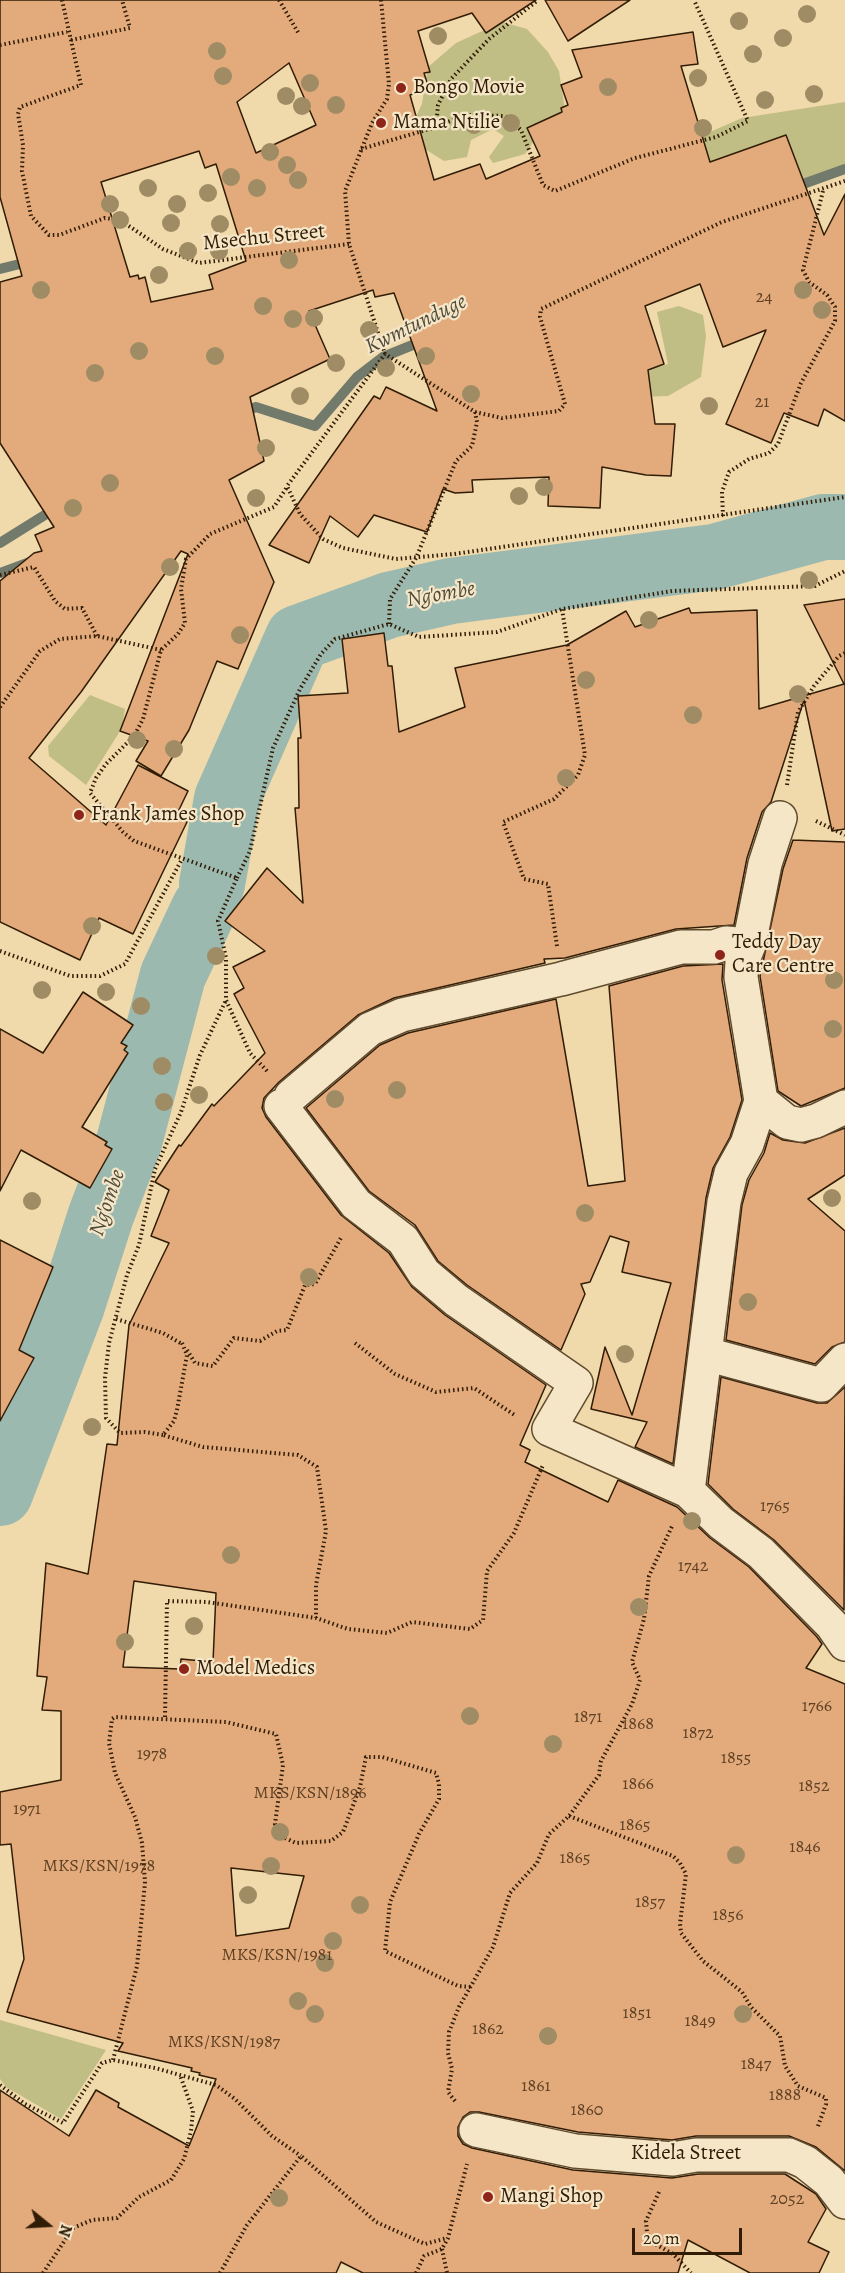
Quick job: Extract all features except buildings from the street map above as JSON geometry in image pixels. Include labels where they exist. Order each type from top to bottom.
[{"type":"street","points":[[688,1491],[724,1202],[731,1173],[747,1144],[761,1101],[741,976],[742,962],[749,945],[765,864],[780,818]]},
{"type":"street","points":[[749,945],[726,943],[714,947],[681,947],[561,979],[476,999],[446,1003],[384,1022],[370,1029],[286,1101],[356,1204],[403,1240],[424,1273],[456,1300],[576,1383],[535,1424],[688,1491],[721,1523],[761,1553],[832,1625],[845,1644]]},
{"type":"street","points":[[761,1101],[787,1122],[801,1125],[816,1121],[845,1107]]},
{"type":"street","points":[[706,1354],[821,1385],[845,1360]]},
{"type":"street","name":"Kidela Street","points":[[476,2130],[575,2151],[673,2159],[696,2155],[789,2155],[805,2162],[829,2181],[845,2202]]},
{"type":"path","points":[[62,0],[67,32],[71,39],[129,28],[122,0]]},
{"type":"path","points":[[279,0],[299,34]]},
{"type":"path","points":[[381,0],[389,91],[387,99],[372,123],[345,191],[349,244],[385,354],[475,412],[502,418],[559,411],[563,408],[565,404],[540,318],[541,309],[722,222],[845,181]]},
{"type":"path","points":[[436,127],[438,105],[451,79],[489,39],[538,0]]},
{"type":"path","points":[[361,150],[436,127],[464,115],[505,116],[521,130],[543,185],[555,191],[635,158],[716,137],[748,121],[694,0]]},
{"type":"path","points":[[0,45],[67,32]]},
{"type":"path","name":"Msechu Street","points":[[71,39],[81,85],[20,108],[18,114],[23,145],[22,171],[31,216],[49,235],[59,236],[105,219],[120,219],[163,249],[199,263],[349,244]]},
{"type":"path","points":[[723,516],[722,492],[729,472],[749,459],[769,453],[778,444],[801,383],[836,321],[835,307],[827,295],[809,282],[803,270],[823,190]]},
{"type":"path","points":[[237,878],[134,841],[90,793],[105,764],[134,736],[143,719],[161,650],[178,634],[185,623],[181,589],[186,560],[210,534],[274,507],[287,486],[385,354]]},
{"type":"path","points":[[389,624],[390,599],[416,558],[456,461],[472,446],[477,422],[475,412]]},
{"type":"path","points":[[287,486],[300,514],[323,539],[343,548],[396,559],[723,516],[820,499],[845,497]]},
{"type":"path","points":[[0,575],[34,567],[55,601],[65,609],[82,608],[98,636]]},
{"type":"path","points":[[286,1101],[250,1053],[226,1000],[226,958],[218,921],[250,851],[273,748],[300,689],[321,654],[335,639],[389,624],[419,637],[497,632],[562,609],[672,591],[815,586],[845,572]]},
{"type":"path","points":[[561,979],[548,884],[524,879],[503,822],[554,799],[578,775],[585,755],[562,609]]},
{"type":"path","points":[[0,707],[40,651],[60,639],[98,636],[161,650]]},
{"type":"path","points":[[780,818],[789,780],[798,712],[814,686],[839,656],[845,653]]},
{"type":"path","points":[[0,951],[70,976],[100,976],[125,964],[182,859]]},
{"type":"path","points":[[226,1000],[200,1055],[181,1112],[155,1169],[139,1245],[127,1275],[109,1343],[106,1418],[120,1433],[145,1432],[203,1447],[298,1455],[317,1467],[326,1531],[316,1585],[316,1618]]},
{"type":"path","points":[[117,1319],[138,1324],[182,1343],[195,1363],[213,1366],[234,1338],[260,1341],[287,1330],[304,1285],[315,1284],[329,1263],[356,1204]]},
{"type":"path","points":[[163,1435],[174,1421],[177,1410],[187,1355],[182,1343]]},
{"type":"path","points":[[165,1718],[167,1601],[207,1602],[316,1618],[348,1629],[387,1632],[411,1622],[470,1629],[483,1620],[487,1571],[514,1533],[546,1458],[535,1424],[474,1388],[436,1392],[395,1374],[355,1343]]},
{"type":"path","points":[[416,2273],[424,2256],[442,2249],[448,2238],[476,2130],[448,2092],[452,2069],[448,2053],[449,2032],[459,2007],[493,1947],[510,1893],[537,1863],[549,1833],[569,1816],[599,1775],[602,1761],[632,1704],[640,1680],[632,1662],[644,1619],[649,1576],[688,1491]]},
{"type":"path","points":[[113,2060],[137,1966],[145,1882],[142,1843],[135,1817],[115,1773],[109,1743],[110,1730],[115,1716],[226,1722],[276,1734],[283,1765],[275,1824],[283,1837],[296,1843],[331,1841],[343,1832],[360,1787],[366,1757],[382,1757],[436,1773],[439,1799],[418,1834],[390,1902],[385,1951],[458,1986],[472,1987]]},
{"type":"path","points":[[569,1816],[673,1856],[680,1863],[686,1874],[681,1933],[703,1961],[742,1992],[751,2007],[780,2036],[785,2066],[798,2086],[826,2098],[826,2104],[805,2162]]},
{"type":"path","points":[[0,2085],[25,2104],[63,2123],[102,2063],[113,2060],[216,2085],[235,2099],[272,2136],[301,2156],[376,2222],[425,2244],[448,2238]]},
{"type":"path","points":[[43,2273],[73,2228],[92,2220],[117,2218],[139,2197],[171,2180],[184,2159],[191,2131],[193,2110],[180,2075]]},
{"type":"path","points":[[220,2273],[247,2225],[301,2156]]},
{"type":"path","points":[[673,2159],[646,2221],[647,2233],[651,2242],[673,2254],[691,2273]]},
{"type":"path","points":[[442,2249],[447,2273]]},
{"type":"shaded area","points":[[502,22],[527,29],[548,52],[559,71],[567,123],[538,135],[525,154],[493,163],[489,157],[504,136],[493,129],[471,140],[467,157],[444,161],[406,137],[422,104],[428,67],[456,43]]},
{"type":"shaded area","points":[[845,102],[845,172],[425,347],[443,249],[742,118]]},
{"type":"shaded area","points":[[679,306],[703,315],[706,336],[701,377],[668,396],[639,397],[650,369],[668,364],[657,312]]},
{"type":"shaded area","points":[[90,695],[125,709],[122,728],[86,785],[49,756],[48,746]]},
{"type":"shaded area","points":[[0,2020],[106,2050],[61,2119],[6,2087],[0,2079]]},
{"type":"waterway","name":"Kwmtunduge","points":[[792,188],[845,169]]},
{"type":"waterway","points":[[0,269],[32,261]]},
{"type":"waterway","name":"Kwmtunduge","points":[[240,413],[256,407],[315,426],[357,377],[383,357],[425,340]]},
{"type":"waterway","name":"Kwmtunduge","points":[[0,543],[56,508]]},
{"type":"waterway","name":"Ng'ombe","points":[[212,884],[227,799],[298,638],[389,605],[451,591],[714,557],[823,527],[845,527]]},
{"type":"waterway","points":[[0,573],[30,562]]},
{"type":"waterway","name":"Ng'ombe","points":[[0,1493],[71,1308],[101,1215],[129,1142],[173,975],[204,909]]},
{"type":"place","name":"Bongo Movie","points":[[401,88]]},
{"type":"place","name":"Mama Ntilie","points":[[381,123]]},
{"type":"place","name":"Frank James Shop","points":[[79,815]]},
{"type":"place","name":"Teddy Day Care Centre","points":[[720,955]]},
{"type":"place","name":"Model Medics","points":[[184,1669]]},
{"type":"place","name":"Mangi Shop","points":[[488,2197]]}]
